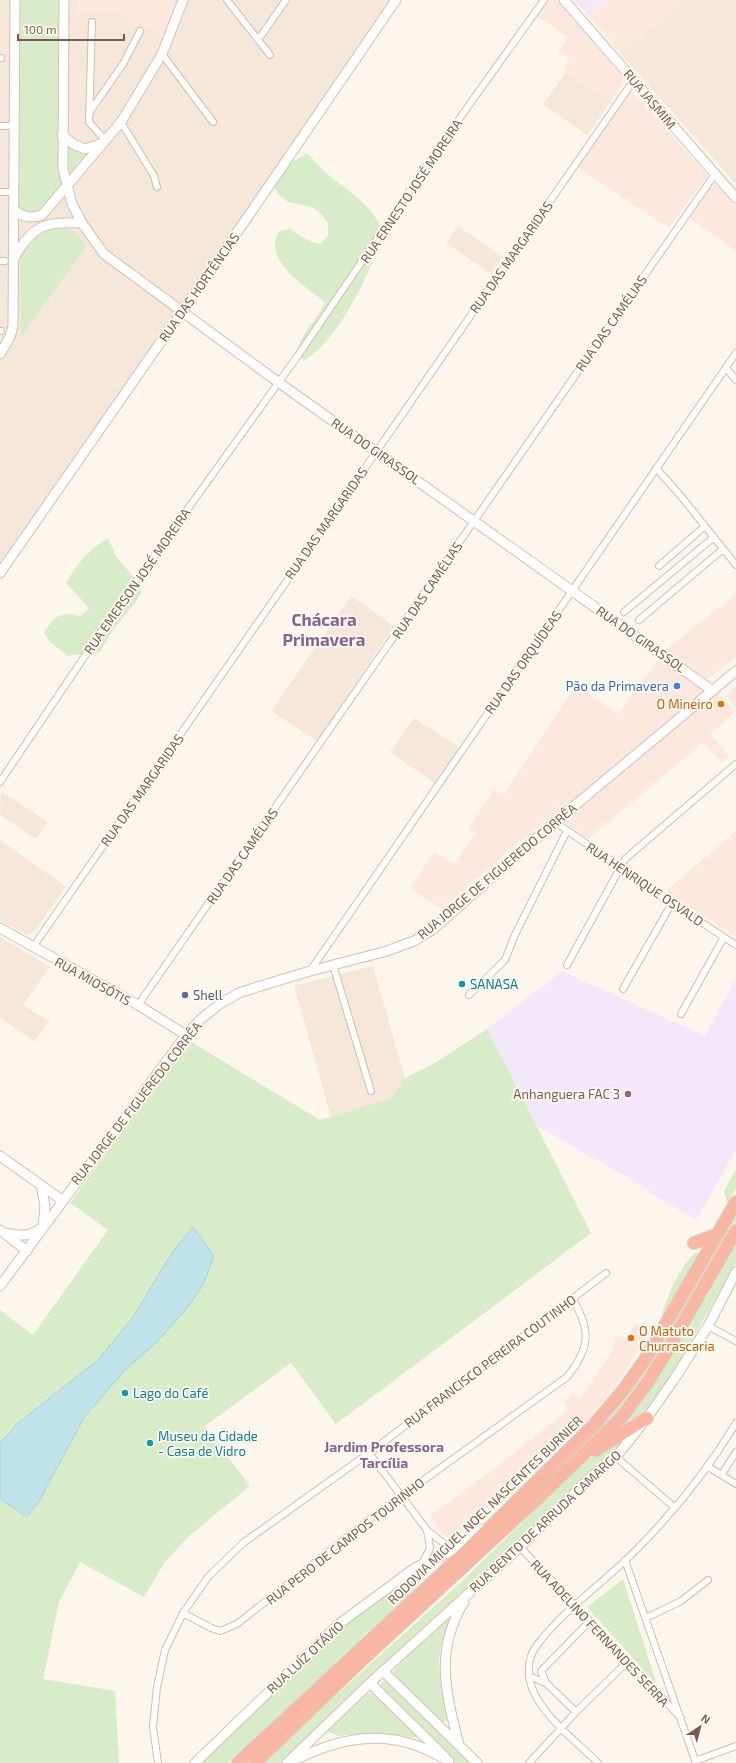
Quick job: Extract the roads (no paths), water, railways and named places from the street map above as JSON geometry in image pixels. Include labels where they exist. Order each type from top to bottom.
[{"type":"highway","name":"RODOVIA MIGUEL NOEL NASCENTES BURNIER","points":[[238,1763],[462,1555],[594,1425],[624,1389],[646,1358],[736,1202]]},
{"type":"highway","name":"RODOVIA MIGUEL NOEL NASCENTES BURNIER","points":[[255,1763],[621,1418],[647,1383],[736,1231]]},
{"type":"highway","points":[[694,1243],[718,1234]]},
{"type":"highway","points":[[580,1458],[607,1444],[647,1418]]},
{"type":"street","points":[[0,354],[10,337],[13,326],[6,261],[14,210],[16,0]]},
{"type":"street","name":"RUA DO GIRASSOL","points":[[64,0],[62,135],[63,169],[72,204],[82,223],[104,254],[278,382],[713,691]]},
{"type":"street","points":[[14,210],[24,217],[30,218],[42,215],[106,141],[121,122],[162,54],[182,0]]},
{"type":"street","points":[[227,0],[270,55]]},
{"type":"street","points":[[258,40],[286,0]]},
{"type":"street","name":"RUA DAS HORTÊNCIAS","points":[[0,573],[254,209],[396,0]]},
{"type":"street","name":"RUA ERNESTO JOSÉ MOREIRA","points":[[278,382],[324,320],[447,136],[544,0]]},
{"type":"street","name":"RUA JASMIM","points":[[564,0],[736,198]]},
{"type":"street","points":[[92,22],[89,122],[106,141]]},
{"type":"street","points":[[89,113],[123,64],[140,31]]},
{"type":"street","points":[[162,54],[213,122]]},
{"type":"street","name":"RUA DAS MARGARIDAS","points":[[33,947],[634,80]]},
{"type":"street","points":[[121,122],[154,176],[157,186]]},
{"type":"street","points":[[0,126],[14,126]]},
{"type":"street","points":[[62,135],[73,144],[85,149],[92,148],[106,141]]},
{"type":"street","name":"RUA DAS CAMÉLIAS","points":[[138,1005],[715,174]]},
{"type":"street","points":[[0,192],[14,192]]},
{"type":"street","points":[[6,261],[41,226],[60,222],[82,223]]},
{"type":"street","name":"RUA DAS ORQUÍDEAS","points":[[310,971],[736,353]]},
{"type":"street","points":[[726,368],[736,380]]},
{"type":"street","name":"RUA EMERSON JOSÉ MOREIRA","points":[[0,782],[126,595],[278,382]]},
{"type":"street","points":[[656,468],[736,565]]},
{"type":"street","points":[[659,566],[705,526]]},
{"type":"street","points":[[624,612],[714,537]]},
{"type":"street","points":[[639,620],[723,549]]},
{"type":"street","name":"RUA JORGE DE FIGUEREDO CORRÊA","points":[[0,1286],[27,1251],[62,1200],[186,1035],[206,1015],[221,1003],[241,992],[310,971],[388,951],[414,941],[432,930],[555,822],[736,671]]},
{"type":"street","points":[[567,965],[625,859],[736,764]]},
{"type":"street","name":"RUA HENRIQUE OSVALD","points":[[555,822],[672,903],[736,945]]},
{"type":"street","points":[[469,995],[505,960],[515,935],[567,831]]},
{"type":"street","points":[[623,989],[672,903]]},
{"type":"street","name":"RUA MIOSÓTIS","points":[[0,928],[138,1005],[186,1035]]},
{"type":"street","points":[[681,1014],[724,937]]},
{"type":"street","points":[[333,965],[371,1091]]},
{"type":"street","points":[[0,1156],[62,1200]]},
{"type":"street","points":[[3,1232],[26,1236],[33,1234],[43,1227],[45,1206],[41,1185]]},
{"type":"street","points":[[3,1232],[27,1251]]},
{"type":"street","name":"RUA BENTO DE ARRUDA CAMARGO","points":[[288,1763],[370,1683],[520,1547],[592,1476],[616,1457],[647,1418],[708,1326],[736,1272]]},
{"type":"street","name":"RUA FRANCISCO PEREIRA COUTINHO","points":[[158,1763],[153,1727],[157,1688],[165,1650],[183,1613],[208,1577],[243,1543],[369,1453],[606,1273]]},
{"type":"street","name":"RUA PERO DE CAMPOS TOURINHO","points":[[183,1613],[211,1628],[220,1630],[237,1624],[401,1497],[567,1377],[576,1366],[582,1354],[587,1332],[584,1320],[572,1298]]},
{"type":"street","points":[[708,1326],[736,1341]]},
{"type":"street","points":[[598,1763],[548,1715],[535,1693],[529,1676],[529,1663],[536,1646],[556,1624],[635,1551],[674,1507],[708,1466],[736,1423]]},
{"type":"street","points":[[722,1474],[736,1452]]},
{"type":"street","points":[[369,1453],[427,1530],[446,1546],[455,1548]]},
{"type":"street","points":[[616,1457],[674,1507]]},
{"type":"street","points":[[708,1466],[736,1484]]},
{"type":"street","name":"RUA LUÍZ OTÁVIO","points":[[195,1763],[339,1624],[423,1562],[436,1559],[455,1548],[474,1535],[494,1517],[512,1505]]},
{"type":"street","points":[[423,1562],[430,1548],[427,1530]]},
{"type":"street","name":"RUA ADELINO FERNANDES SERRA","points":[[520,1547],[681,1718]]},
{"type":"street","points":[[625,1560],[695,1762],[736,1746]]},
{"type":"street","points":[[646,1618],[681,1601],[708,1580]]},
{"type":"street","points":[[459,1745],[445,1677],[445,1655],[448,1636],[455,1617],[469,1594]]},
{"type":"street","points":[[576,1712],[546,1682],[541,1670],[590,1621]]},
{"type":"street","points":[[529,1763],[576,1712],[628,1661]]},
{"type":"street","points":[[383,1671],[477,1763]]},
{"type":"street","points":[[529,1676],[546,1682]]},
{"type":"street","points":[[370,1683],[450,1762]]},
{"type":"street","points":[[288,1763],[312,1751],[337,1742],[359,1738],[387,1739],[412,1744],[450,1762]]},
{"type":"street","points":[[535,1763],[546,1746]]},
{"type":"water","points":[[193,1227],[214,1256],[204,1283],[189,1306],[155,1344],[127,1368],[85,1416],[38,1503],[27,1517],[0,1499],[0,1443],[17,1424],[99,1359],[134,1316],[171,1254]]},
{"type":"place","name":"Pão da Primavera","points":[[677,686]]},
{"type":"place","name":"O Mineiro","points":[[721,704]]},
{"type":"place","name":"SANASA","points":[[462,984]]},
{"type":"place","name":"Shell","points":[[185,995]]},
{"type":"place","name":"Anhanguera FAC 3","points":[[628,1094]]},
{"type":"place","name":"O Matuto Churrascaria","points":[[631,1338]]},
{"type":"place","name":"Lago do Café","points":[[125,1393]]},
{"type":"place","name":"Museu da Cidade - Casa de Vidro","points":[[150,1443]]},
{"type":"district","name":"Chácara Primavera","points":[[324,629]]},
{"type":"district","name":"Jardim Professora Tarcília","points":[[384,1454]]}]
